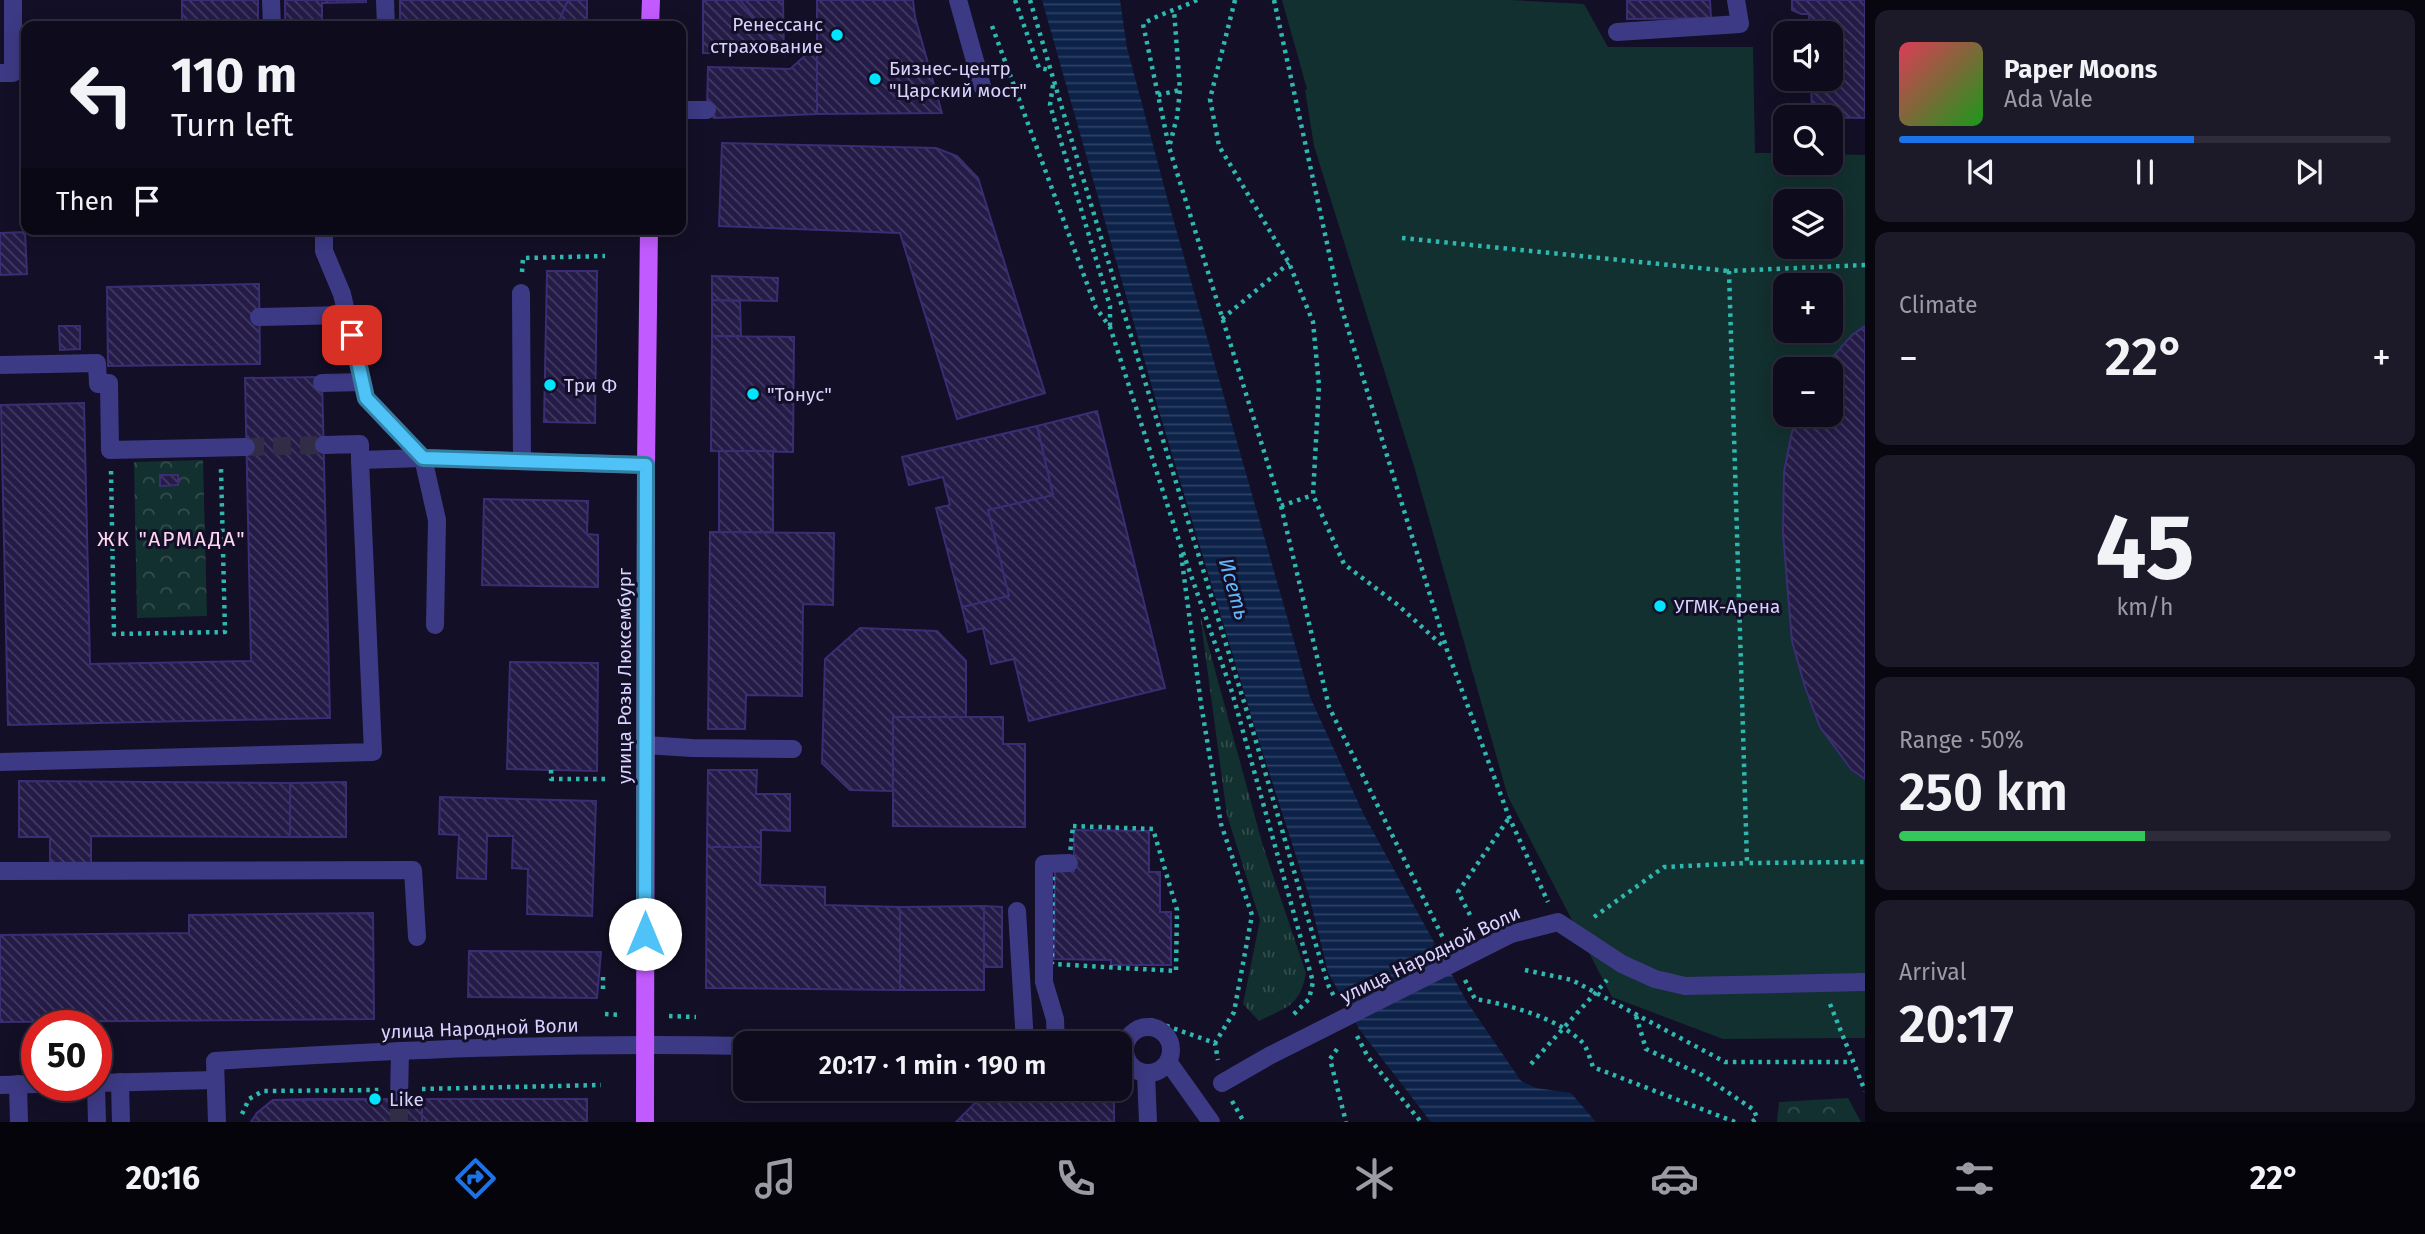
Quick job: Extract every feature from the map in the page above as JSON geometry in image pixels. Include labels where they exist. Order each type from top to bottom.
[{"type":"main road","points":[[650,21],[651,0]]},
{"type":"main road","name":"улица Розы Люксембург","points":[[645,1122],[649,235]]},
{"type":"street","points":[[0,73],[13,73],[13,0]]},
{"type":"street","points":[[271,0],[272,21]]},
{"type":"street","points":[[385,0],[386,21]]},
{"type":"street","points":[[958,0],[982,86]]},
{"type":"street","points":[[1617,32],[1740,24],[1737,0]]},
{"type":"street","points":[[686,110],[707,110]]},
{"type":"street","points":[[324,235],[324,251],[342,294],[366,398],[423,458],[437,520],[435,625]]},
{"type":"street","points":[[521,293],[522,461]]},
{"type":"street","points":[[259,317],[347,315]]},
{"type":"street","points":[[0,365],[97,363],[98,384],[109,383],[110,450],[246,447]]},
{"type":"street","points":[[322,383],[362,382]]},
{"type":"street","points":[[0,761],[373,752],[360,444],[324,445]]},
{"type":"street","points":[[360,460],[423,458],[646,465]]},
{"type":"street","points":[[645,745],[793,749]]},
{"type":"street","points":[[1056,1031],[1055,1019],[1044,982],[1044,864],[1069,863]]},
{"type":"street","points":[[0,871],[413,870],[417,937]]},
{"type":"street","points":[[1017,911],[1024,1031]]},
{"type":"street","points":[[1558,922],[1622,964],[1655,979],[1685,986],[1865,982]]},
{"type":"street","name":"улица Народной Воли","points":[[1222,1083],[1269,1056],[1511,934],[1558,922]]},
{"type":"street","points":[[1132,1034],[1136,1030],[1149,1027],[1161,1031],[1169,1039],[1172,1051],[1169,1063],[1158,1072],[1146,1074],[1132,1068]]},
{"type":"street","name":"улица Народной Воли","points":[[215,1080],[215,1062],[400,1051],[645,1045],[733,1046]]},
{"type":"street","points":[[399,1094],[400,1051]]},
{"type":"street","points":[[1169,1063],[1211,1122]]},
{"type":"street","points":[[1146,1074],[1148,1122]]},
{"type":"street","points":[[112,1083],[215,1080],[217,1122]]},
{"type":"street","points":[[120,1082],[121,1122]]},
{"type":"street","points":[[0,1100],[9,1085]]},
{"type":"street","points":[[9,1085],[19,1122]]},
{"type":"street","points":[[96,1101],[97,1122]]},
{"type":"path","points":[[1015,0],[1039,68],[1050,70]]},
{"type":"path","points":[[1030,0],[1240,686],[1300,898],[1329,987],[1336,999]]},
{"type":"path","points":[[1197,0],[1174,10],[1164,11],[1143,24],[1169,148],[1281,506],[1329,707],[1451,953]]},
{"type":"path","points":[[1235,0],[1210,99],[1219,146],[1289,263],[1313,322],[1320,386],[1313,495],[1344,564],[1398,605],[1447,650]]},
{"type":"path","points":[[1274,0],[1340,303],[1447,650],[1509,817],[1558,922]]},
{"type":"path","points":[[1169,148],[1180,90],[1174,10]]},
{"type":"path","points":[[989,16],[1096,308],[1110,327]]},
{"type":"path","points":[[1054,83],[1050,105],[1110,306],[1110,327],[1180,544],[1232,692],[1313,982],[1309,999],[1285,1020]]},
{"type":"path","points":[[1158,95],[1180,90]]},
{"type":"path","points":[[1402,238],[1729,271],[1865,265]]},
{"type":"path","points":[[521,293],[523,258],[605,256]]},
{"type":"path","points":[[1222,319],[1289,263]]},
{"type":"path","points":[[1729,271],[1747,863]]},
{"type":"path","points":[[110,450],[114,634],[225,632],[220,447]]},
{"type":"path","points":[[1281,506],[1313,495]]},
{"type":"path","points":[[1180,544],[1200,704],[1221,824],[1251,915],[1234,1012],[1215,1043],[1222,1083]]},
{"type":"path","points":[[551,770],[551,779],[608,779]]},
{"type":"path","points":[[1470,915],[1458,892],[1509,817]]},
{"type":"path","points":[[1073,826],[1153,828],[1177,910],[1175,971],[1052,964],[1053,868],[1069,863],[1073,826]]},
{"type":"path","points":[[1593,917],[1664,867],[1865,862]]},
{"type":"path","points":[[1531,1064],[1622,964]]},
{"type":"path","points":[[1525,970],[1572,980],[1725,1062],[1852,1062]]},
{"type":"path","points":[[1463,976],[1475,999],[1502,1003],[1563,1028],[1584,1043],[1593,1067],[1735,1122]]},
{"type":"path","points":[[603,977],[603,989]]},
{"type":"path","points":[[1823,983],[1865,1091]]},
{"type":"path","points":[[1636,1016],[1646,1049],[1702,1075],[1754,1110],[1757,1118],[1752,1122]]},
{"type":"path","points":[[1150,1020],[1215,1043]]},
{"type":"path","points":[[1355,1034],[1368,1057],[1421,1122]]},
{"type":"path","points":[[1336,1049],[1330,1059],[1346,1122]]},
{"type":"path","points":[[242,1122],[242,1111],[249,1099],[262,1091],[399,1094],[601,1085]]},
{"type":"green space","name":"УГМК-Арена","points":[[1282,0],[1510,0],[1584,4],[1608,47],[1753,47],[1755,153],[1773,153],[1773,175],[1843,175],[1843,154],[1865,155],[1865,1038],[1723,1039],[1612,997],[1508,797],[1414,466],[1314,146],[1305,90],[1307,89]]},
{"type":"green space","points":[[203,460],[207,616],[137,618],[134,462]]},
{"type":"green space","points":[[1200,615],[1263,846],[1306,973],[1296,999],[1285,1008],[1259,1021],[1243,1004],[1260,920],[1227,815]]},
{"type":"green space","points":[[1848,1098],[1861,1122],[1777,1122],[1779,1102]]},
{"type":"water","name":"Исеть","points":[[1042,0],[1120,0],[1127,48],[1168,201],[1310,697],[1364,815],[1467,1002],[1521,1081],[1536,1088],[1571,1093],[1596,1122],[1431,1122],[1359,1029],[1328,972],[1309,896],[1158,408]]},
{"type":"building","points":[[182,0],[258,0],[258,21],[182,21]]},
{"type":"building","points":[[285,0],[366,0],[322,3],[322,21],[285,21]]},
{"type":"building","points":[[400,0],[568,0],[559,21],[400,21]]},
{"type":"building","points":[[568,0],[587,0],[587,21],[559,21]]},
{"type":"building","points":[[703,0],[740,0],[784,54],[703,53]]},
{"type":"building","points":[[740,0],[783,0],[784,54]]},
{"type":"building","name":"Бизнес-центр \"Царский мост\"","points":[[817,0],[913,0],[915,17],[942,113],[817,114]]},
{"type":"building","points":[[1627,0],[1710,0],[1711,18],[1627,19]]},
{"type":"building","points":[[1792,0],[1865,0],[1865,118],[1843,118],[1843,105],[1812,105],[1811,91],[1843,91],[1843,21],[1809,21],[1809,14],[1792,10]]},
{"type":"building","points":[[817,45],[817,114],[714,118],[707,110],[708,67],[790,69]]},
{"type":"building","points":[[722,143],[936,148],[957,156],[978,178],[1045,393],[957,419],[900,233],[719,226]]},
{"type":"building","points":[[21,232],[21,235],[25,235],[27,274],[0,275],[0,233]]},
{"type":"building","points":[[547,271],[597,271],[595,423],[544,422]]},
{"type":"building","points":[[712,276],[778,278],[777,301],[712,300]]},
{"type":"building","points":[[259,284],[260,364],[108,366],[107,287]]},
{"type":"building","points":[[712,300],[740,301],[741,336],[712,336]]},
{"type":"building","points":[[59,326],[80,326],[80,349],[60,350]]},
{"type":"building","points":[[1865,326],[1865,779],[1851,769],[1820,727],[1805,687],[1792,641],[1783,533],[1784,472],[1792,432],[1794,427],[1843,427],[1843,357],[1833,357],[1852,335]]},
{"type":"building","name":"\"Тонус\"","points":[[712,336],[794,337],[793,452],[711,451]]},
{"type":"building","points":[[322,377],[330,718],[8,725],[1,405],[84,403],[90,664],[251,661],[245,378]]},
{"type":"building","points":[[1097,411],[1165,688],[1029,721],[1014,659],[991,664],[983,628],[968,632],[962,607],[1009,596],[988,510],[1053,495],[1037,426]]},
{"type":"building","points":[[1037,426],[1053,495],[988,510],[1009,596],[962,607],[936,508],[950,505],[943,477],[909,485],[902,457]]},
{"type":"building","points":[[719,451],[773,451],[773,532],[719,532]]},
{"type":"building","points":[[160,475],[178,475],[178,485],[160,486]]},
{"type":"building","points":[[484,499],[588,501],[587,534],[598,535],[598,587],[482,585]]},
{"type":"building","points":[[710,532],[834,533],[833,605],[803,604],[802,696],[746,695],[745,729],[708,729]]},
{"type":"building","points":[[860,628],[937,631],[966,661],[966,717],[893,717],[893,791],[850,790],[822,763],[825,659]]},
{"type":"building","points":[[510,662],[598,663],[597,771],[507,769]]},
{"type":"building","points":[[893,717],[1003,717],[1003,744],[1025,744],[1025,827],[893,826]]},
{"type":"building","points":[[708,770],[757,770],[756,794],[790,794],[790,831],[761,830],[761,847],[707,847]]},
{"type":"building","points":[[19,781],[290,783],[290,837],[91,836],[91,863],[50,863],[50,837],[19,837]]},
{"type":"building","points":[[346,782],[346,837],[290,837],[290,783]]},
{"type":"building","points":[[440,797],[596,801],[592,916],[527,914],[528,869],[512,868],[513,836],[487,836],[486,879],[457,878],[459,835],[439,834]]},
{"type":"building","points":[[1074,830],[1149,831],[1149,872],[1160,872],[1160,912],[1171,912],[1171,965],[1111,965],[1111,960],[1054,959],[1055,871],[1074,871]]},
{"type":"building","points":[[707,847],[761,847],[760,885],[825,887],[825,905],[900,907],[900,990],[706,988]]},
{"type":"building","points":[[984,906],[984,990],[900,990],[900,907]]},
{"type":"building","points":[[984,906],[1002,907],[1002,967],[984,967]]},
{"type":"building","points":[[373,913],[374,1019],[112,1021],[112,1010],[21,1010],[21,1022],[0,1022],[0,935],[189,933],[189,915]]},
{"type":"building","points":[[469,951],[601,952],[597,998],[468,997]]},
{"type":"building","points":[[309,1099],[310,1122],[251,1122],[257,1113],[273,1100]]},
{"type":"building","points":[[309,1099],[422,1099],[422,1122],[310,1122]]},
{"type":"building","points":[[422,1099],[587,1099],[587,1122],[422,1122]]},
{"type":"building","points":[[422,1099],[422,1122],[251,1122],[257,1113],[273,1100]]},
{"type":"building","points":[[977,1101],[1114,1101],[1114,1122],[956,1122]]},
{"type":"tunnel","points":[[246,447],[324,445]]},
{"type":"tunnel","points":[[399,1099],[399,1122]]},
{"type":"place","name":"Ренессанс страхование","points":[[837,35]]},
{"type":"place","name":"Бизнес-центр \"Царский мост\"","points":[[875,79]]},
{"type":"place","name":"Три Ф","points":[[550,385]]},
{"type":"place","name":"\"Тонус\"","points":[[753,394]]},
{"type":"place","name":"УГМК-Арена","points":[[1660,606]]},
{"type":"place","name":"Like","points":[[375,1099]]},
{"type":"district","name":"ЖК \"АРМАДА\"","points":[[172,539]]},
{"type":"route","points":[[352,335],[366,398],[423,458],[646,465],[645,934]]}]
